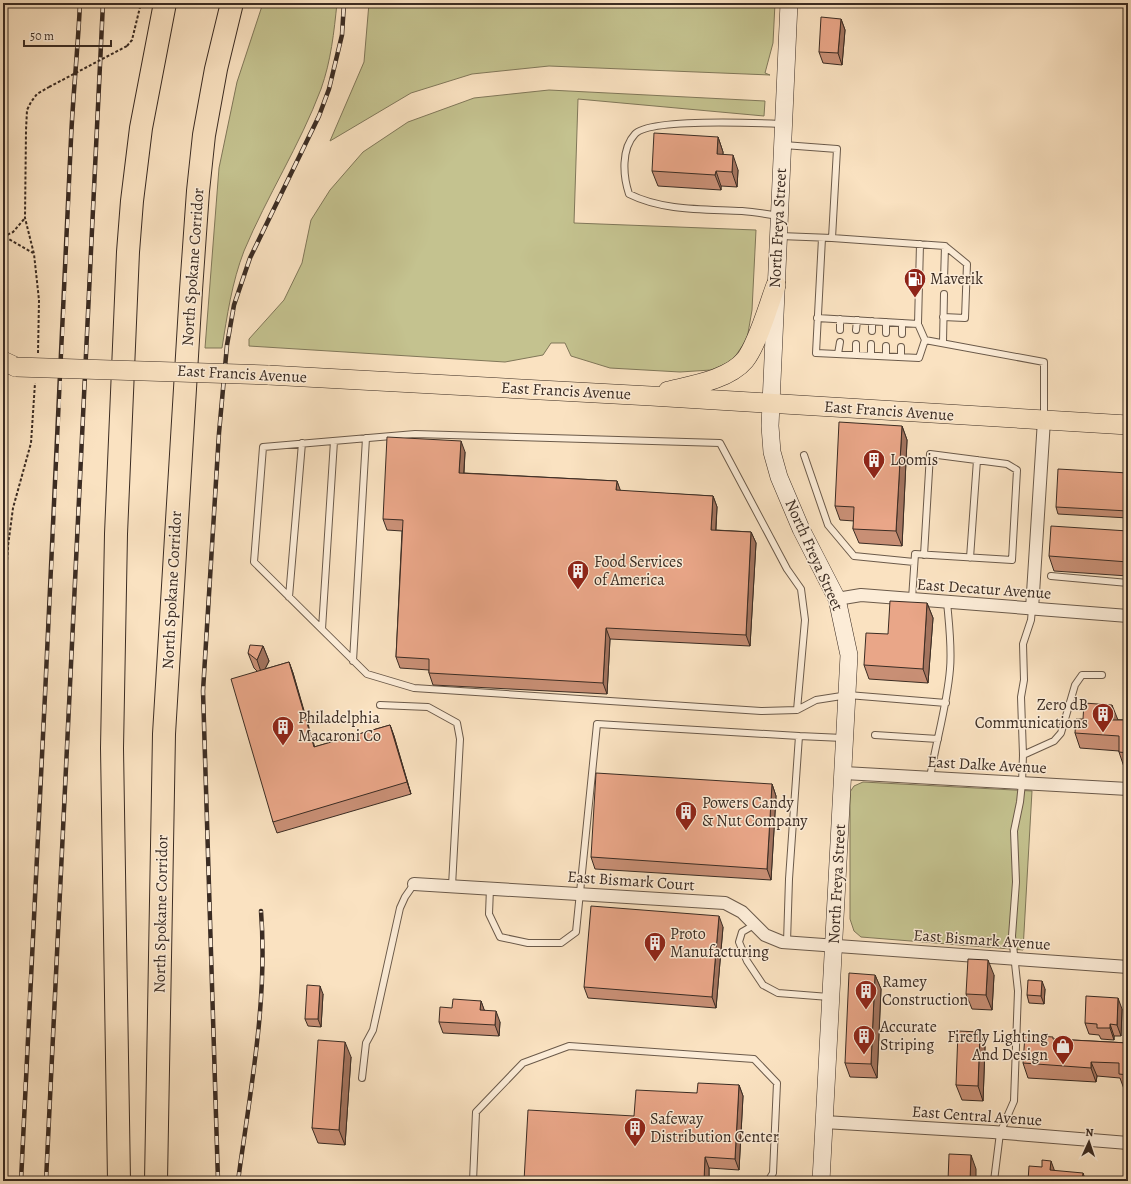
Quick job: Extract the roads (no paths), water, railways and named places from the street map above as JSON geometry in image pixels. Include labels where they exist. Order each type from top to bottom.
[{"type":"highway","points":[[119,1181],[112,748],[116,534],[132,201],[141,128],[165,3]]},
{"type":"highway","name":"North Spokane Corridor","points":[[156,1181],[164,734],[195,229],[201,159],[208,110],[232,3]]},
{"type":"highway","points":[[208,110],[243,3]]},
{"type":"main road","points":[[651,396],[704,382],[727,373],[744,360],[751,349],[776,285]]},
{"type":"main road","name":"East Francis Avenue","points":[[7,365],[268,375],[651,396],[1128,425]]},
{"type":"street","name":"North Freya Street","points":[[789,3],[771,403],[772,452],[779,477],[801,529],[838,599],[849,655],[846,738],[833,945],[821,1181]]},
{"type":"street","points":[[1032,609],[1044,420]]},
{"type":"street","name":"East Decatur Avenue","points":[[838,599],[861,595],[1128,616]]},
{"type":"street","name":"East Dalke Avenue","points":[[844,773],[1128,789]]},
{"type":"street","name":"East Bismark Court","points":[[414,884],[724,903],[742,912],[765,935],[787,942],[833,945]]},
{"type":"street","name":"East Bismark Avenue","points":[[833,945],[1128,967]]},
{"type":"street","name":"East Central Avenue","points":[[824,1122],[1128,1143]]},
{"type":"lane","points":[[779,216],[744,211],[690,209],[644,202],[629,194],[624,179],[627,146],[636,132],[656,125],[748,122],[783,124]]},
{"type":"lane","points":[[782,144],[837,149],[832,238]]},
{"type":"lane","points":[[778,236],[832,238],[944,246],[967,264],[965,318],[943,318]]},
{"type":"lane","points":[[822,238],[816,353],[919,358],[925,340],[918,324],[920,244]]},
{"type":"lane","points":[[944,246],[944,281]]},
{"type":"lane","points":[[943,342],[944,294]]},
{"type":"lane","points":[[817,318],[918,324]]},
{"type":"lane","points":[[840,319],[840,330]]},
{"type":"lane","points":[[856,330],[857,320]]},
{"type":"lane","points":[[872,321],[872,331]]},
{"type":"lane","points":[[886,322],[886,333]]},
{"type":"lane","points":[[902,323],[902,334]]},
{"type":"lane","points":[[925,340],[943,342],[1044,362],[1044,420]]},
{"type":"lane","points":[[838,354],[840,342]]},
{"type":"lane","points":[[856,344],[856,354]]},
{"type":"lane","points":[[871,344],[871,355]]},
{"type":"lane","points":[[886,346],[886,356]]},
{"type":"lane","points":[[901,347],[901,357]]},
{"type":"lane","points":[[798,710],[805,620],[801,589],[787,569],[720,443],[415,434],[263,447],[254,562],[367,674],[414,688],[761,712],[798,710],[816,700],[848,695],[946,703]]},
{"type":"lane","points":[[353,661],[366,438]]},
{"type":"lane","points":[[322,629],[334,441]]},
{"type":"lane","points":[[289,597],[302,444]]},
{"type":"lane","points":[[912,599],[915,554],[924,555],[970,558],[1012,560],[1017,470],[1008,464],[930,454],[924,555]]},
{"type":"lane","points":[[804,455],[828,525],[854,556],[914,562]]},
{"type":"lane","points":[[970,558],[977,460]]},
{"type":"lane","points":[[1051,576],[1128,583]]},
{"type":"lane","points":[[930,778],[946,703],[950,669],[951,642],[947,602]]},
{"type":"lane","points":[[994,1181],[1000,1133],[1014,1101],[1018,991],[1012,936],[1016,882],[1014,831],[1022,783],[1023,755],[1021,697],[1024,680],[1023,644],[1031,620],[1032,609]]},
{"type":"lane","points":[[1023,755],[1054,741],[1061,733],[1075,686],[1082,675],[1102,675]]},
{"type":"lane","points":[[380,705],[428,707],[457,723],[460,739],[452,886]]},
{"type":"lane","points":[[490,888],[489,914],[500,937],[528,943],[560,943],[576,932],[596,724],[846,738]]},
{"type":"lane","points":[[875,735],[938,739]]},
{"type":"lane","points":[[787,942],[789,878],[799,736]]},
{"type":"lane","points":[[362,1078],[366,1043],[373,1030],[400,908],[414,884]]},
{"type":"lane","points":[[754,925],[742,932],[739,942],[747,961],[763,985],[778,993],[831,997]]},
{"type":"lane","points":[[473,1181],[476,1112],[523,1063],[569,1046],[754,1059],[777,1083],[773,1173],[768,1181]]},
{"type":"railway","points":[[21,1181],[60,399],[71,139],[80,3]]},
{"type":"railway","points":[[46,1181],[103,3]]},
{"type":"railway","points":[[218,1181],[203,691],[219,433],[227,345],[234,305],[250,258],[319,116],[329,89],[342,35],[344,3]]},
{"type":"railway","points":[[238,1181],[257,1046],[260,1013],[263,945],[261,911]]},
{"type":"place","name":"Maverik","points":[[915,298]]},
{"type":"place","name":"Loomis","points":[[874,480]]},
{"type":"place","name":"Food Services of America","points":[[578,590]]},
{"type":"place","name":"Zero dB Communications","points":[[1103,734]]},
{"type":"place","name":"Philadelphia Macaroni Co","points":[[283,746]]},
{"type":"place","name":"Powers Candy & Nut Company","points":[[686,832]]},
{"type":"place","name":"Proto Manufacturing","points":[[655,962]]},
{"type":"place","name":"Ramey Construction","points":[[866,1010]]},
{"type":"place","name":"Accurate Striping","points":[[864,1056]]},
{"type":"place","name":"Firefly Lighting And Design","points":[[1063,1066]]},
{"type":"place","name":"Safeway Distribution Center","points":[[635,1148]]}]
